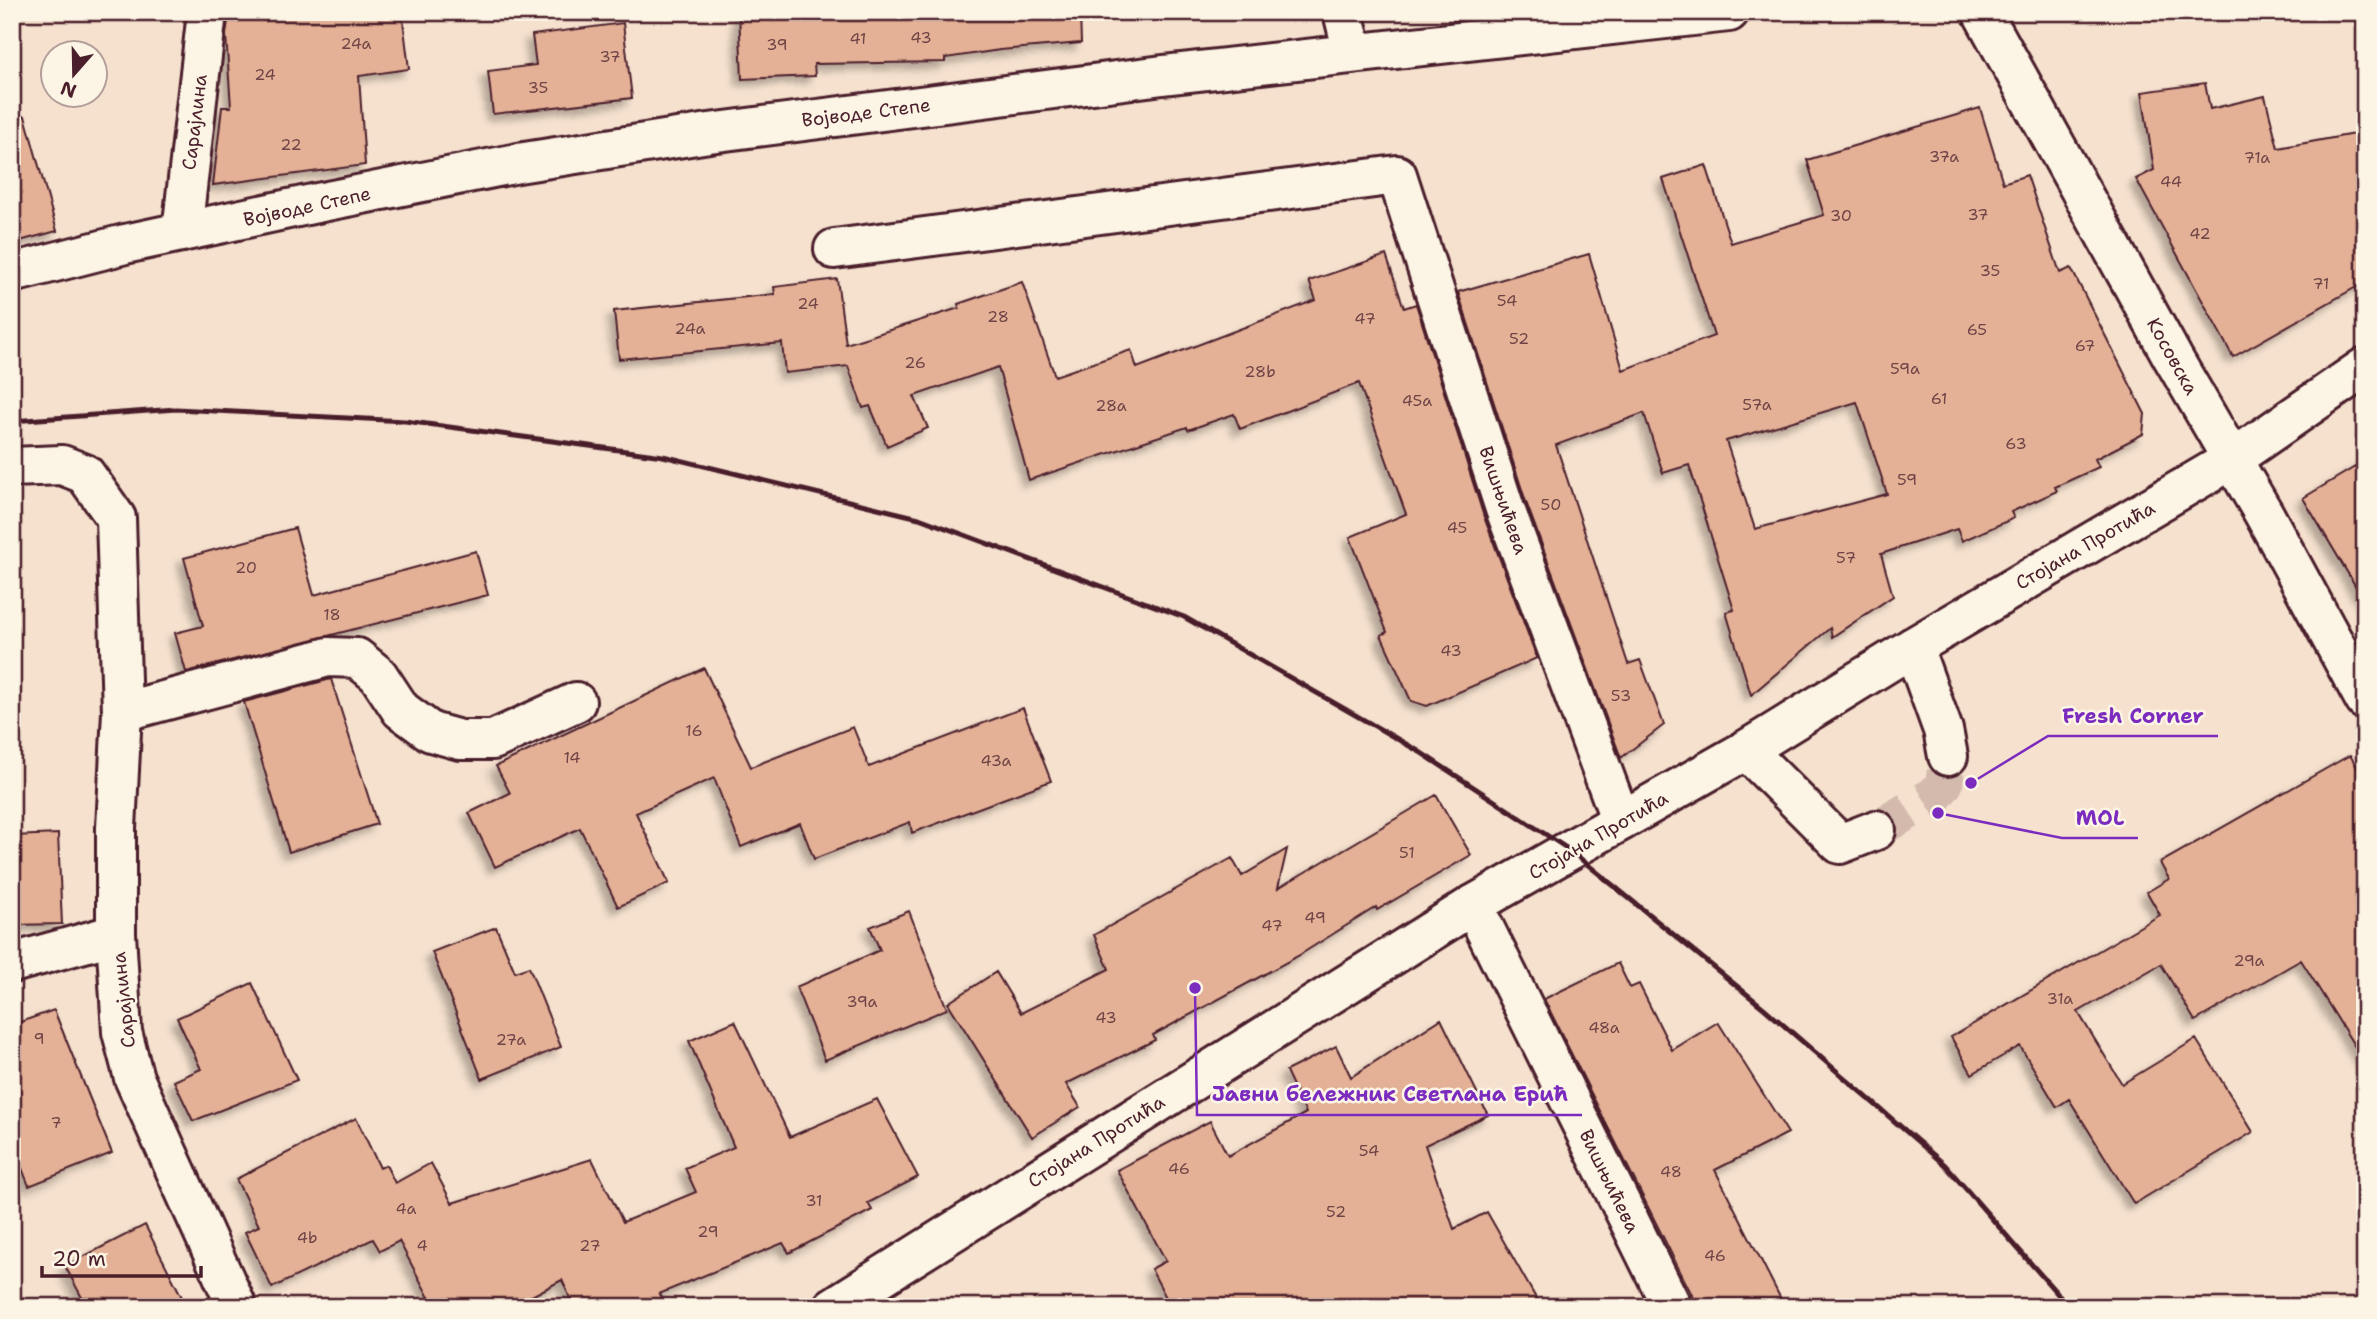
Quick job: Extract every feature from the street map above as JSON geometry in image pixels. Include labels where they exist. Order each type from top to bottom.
[{"type":"street","name":"Сарајлина","points":[[182,232],[207,12]]},
{"type":"street","points":[[1343,12],[1353,53]]},
{"type":"street","name":"Војводе Степе","points":[[12,274],[182,232],[519,163],[709,132],[1353,53],[1729,12]]},
{"type":"street","name":"Косовска","points":[[1982,12],[2231,460],[2264,514],[2365,700]]},
{"type":"street","name":"Вишњићева","points":[[834,249],[1397,175],[1505,509],[1621,821]]},
{"type":"street","name":"Стојана Протића","points":[[833,1307],[1473,905],[1746,750],[1913,647],[2231,460],[2365,367]]},
{"type":"street","name":"Сарајлина","points":[[12,467],[62,465],[85,474],[116,518],[122,712],[116,828],[116,934],[122,1031],[134,1078],[237,1307]]},
{"type":"street","points":[[1913,647],[1943,730],[1948,756]]},
{"type":"street","points":[[122,712],[328,657],[357,658],[377,675],[401,710],[431,732],[460,740],[493,740],[576,702]]},
{"type":"street","points":[[1746,750],[1840,844],[1876,830]]},
{"type":"street","name":"Вишњићева","points":[[1473,905],[1672,1307]]},
{"type":"street","points":[[12,963],[116,934]]},
{"type":"building","points":[[402,12],[409,69],[359,76],[365,165],[213,185],[222,107],[231,107],[226,35],[229,13]]},
{"type":"building","points":[[739,12],[1080,12],[1081,43],[1000,50],[945,58],[945,62],[814,64],[815,76],[742,79]]},
{"type":"building","points":[[623,23],[632,98],[493,114],[488,71],[536,65],[532,35]]},
{"type":"building","points":[[2205,83],[2210,109],[2265,96],[2278,148],[2365,132],[2365,282],[2233,357],[2136,179],[2154,170],[2142,92]]},
{"type":"building","points":[[1980,108],[2003,183],[2027,175],[2060,273],[2071,268],[2145,414],[2143,434],[2095,459],[2099,467],[2055,487],[2057,491],[2011,512],[2014,518],[1962,541],[1957,529],[1881,554],[1893,596],[1832,637],[1830,628],[1751,695],[1726,612],[1734,610],[1689,465],[1663,473],[1644,413],[1556,445],[1628,664],[1640,660],[1664,725],[1621,758],[1526,502],[1458,292],[1589,254],[1623,370],[1714,336],[1663,179],[1706,165],[1731,243],[1824,215],[1807,160]],"holes":[[[1857,402],[1887,494],[1755,529],[1726,441]]]},
{"type":"building","points":[[25,116],[57,231],[12,243],[12,117]]},
{"type":"building","points":[[1386,255],[1404,308],[1416,304],[1484,517],[1537,658],[1427,706],[1411,701],[1381,635],[1387,632],[1350,537],[1406,514],[1359,383],[1240,429],[1234,414],[1029,480],[998,367],[914,396],[928,428],[887,446],[870,406],[863,408],[848,366],[785,373],[782,343],[619,359],[614,311],[775,294],[774,287],[837,279],[846,344],[959,308],[958,304],[1022,282],[1055,376],[1131,350],[1137,368],[1316,300],[1309,281]]},
{"type":"building","points":[[2365,461],[2365,602],[2303,498]]},
{"type":"building","points":[[295,528],[314,595],[476,551],[488,595],[186,672],[175,633],[203,626],[184,558]]},
{"type":"building","points":[[704,668],[751,767],[853,727],[869,767],[1023,708],[1051,781],[912,833],[910,822],[814,859],[800,823],[741,847],[714,778],[636,813],[669,883],[618,907],[580,828],[495,867],[469,813],[510,793],[496,766]]},
{"type":"building","points":[[331,679],[377,824],[289,852],[244,702]]},
{"type":"building","points":[[2350,755],[2365,781],[2365,1063],[2301,960],[2195,1021],[2161,964],[2078,1012],[2122,1084],[2196,1039],[2253,1132],[2134,1204],[2069,1099],[2057,1107],[2020,1046],[1972,1074],[1951,1037],[2160,915],[2147,892],[2169,879],[2160,863]]},
{"type":"building","points":[[1436,795],[1471,855],[1377,910],[1376,907],[1298,956],[1153,1035],[1155,1040],[1066,1084],[1080,1107],[1032,1137],[948,1003],[996,972],[1021,1013],[1109,969],[1094,935],[1232,858],[1242,876],[1287,849],[1278,888]]},
{"type":"building","points":[[58,834],[62,924],[12,925],[12,836]]},
{"type":"building","points":[[909,911],[947,1009],[825,1060],[796,987],[880,950],[870,927]]},
{"type":"building","points":[[496,927],[515,972],[529,967],[561,1047],[482,1079],[432,952]]},
{"type":"building","points":[[1618,963],[1630,988],[1639,984],[1672,1050],[1718,1022],[1788,1133],[1715,1170],[1785,1307],[1698,1307],[1544,999]]},
{"type":"building","points":[[252,983],[297,1080],[193,1121],[174,1081],[201,1069],[177,1018]]},
{"type":"building","points":[[54,1010],[112,1153],[29,1186],[12,1143],[12,1025]]},
{"type":"building","points":[[1441,1019],[1488,1115],[1425,1145],[1454,1229],[1487,1212],[1541,1307],[1171,1307],[1151,1269],[1166,1261],[1117,1170],[1210,1121],[1228,1156],[1306,1113],[1286,1071],[1336,1046],[1351,1077]]},
{"type":"building","points":[[735,1021],[790,1137],[877,1099],[918,1177],[868,1203],[872,1210],[789,1253],[783,1243],[659,1294],[665,1307],[574,1307],[562,1280],[511,1307],[434,1307],[399,1241],[380,1251],[373,1239],[272,1288],[245,1232],[259,1226],[236,1179],[356,1118],[380,1168],[386,1165],[395,1183],[431,1163],[452,1203],[592,1159],[623,1222],[696,1192],[685,1168],[734,1147],[689,1041]]},
{"type":"building","points":[[145,1225],[187,1307],[87,1307],[65,1266]]},
{"type":"tunnel","points":[[1876,830],[1935,795],[1944,784],[1948,756]]},
{"type":"railway","points":[[12,421],[176,409],[405,421],[663,456],[919,518],[1184,617],[1420,752],[1571,851],[1765,1009],[1945,1165],[2069,1307]]},
{"type":"place","name":"Fresh Corner","points":[[1971,783]]},
{"type":"place","name":"MOL","points":[[1938,813]]},
{"type":"place","name":"Јавни бележник Светлана Ерић","points":[[1195,988]]}]
